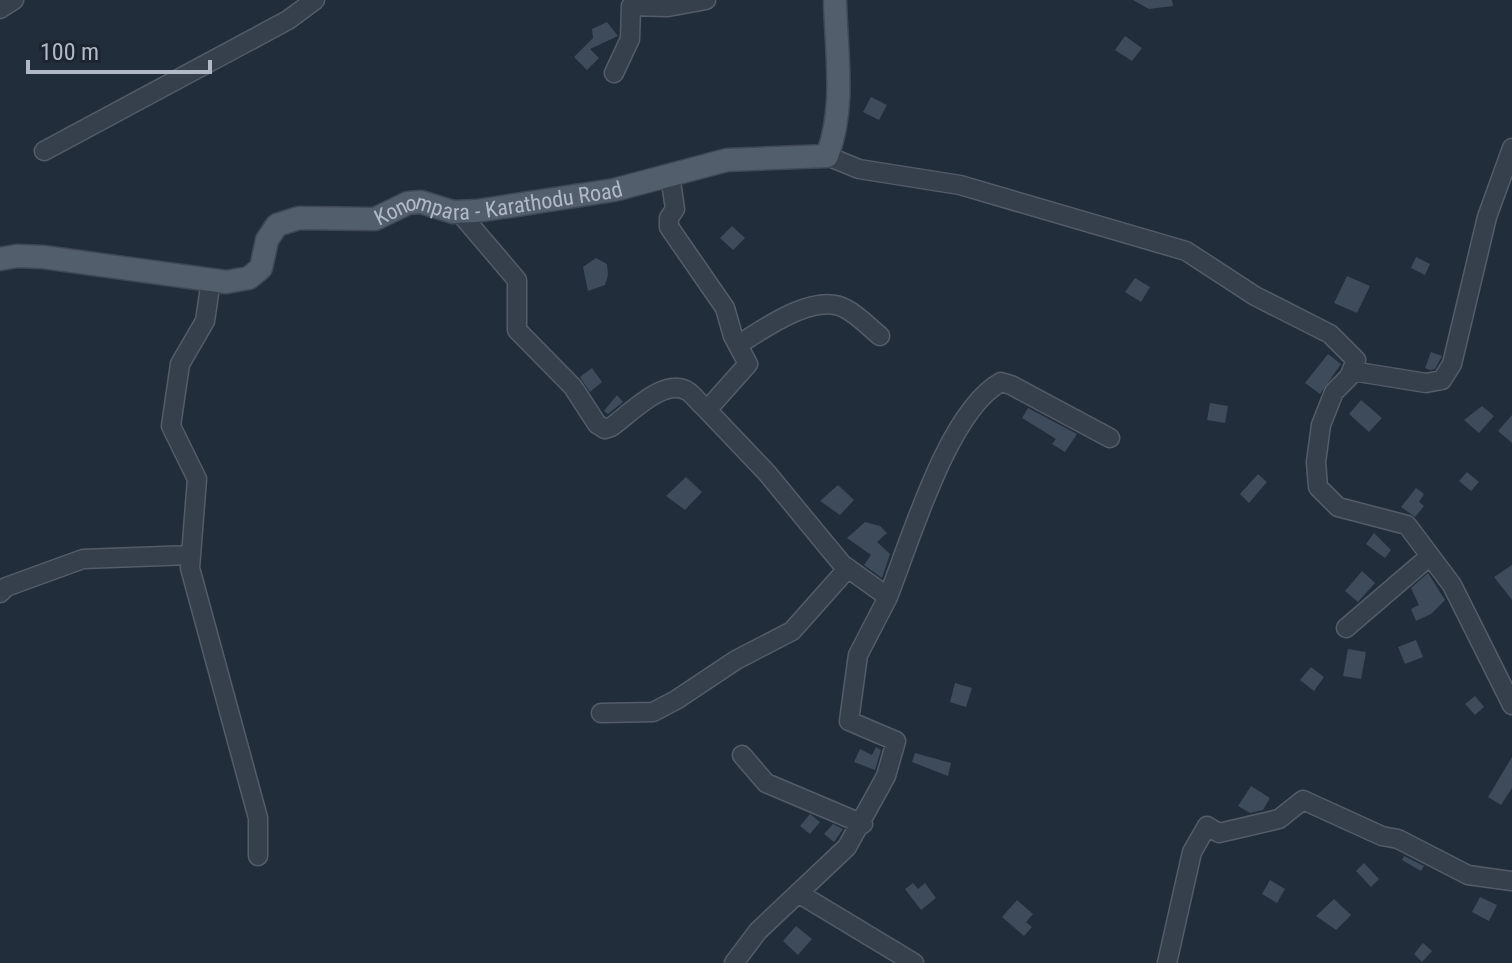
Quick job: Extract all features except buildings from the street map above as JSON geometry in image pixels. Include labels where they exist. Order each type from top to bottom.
[{"type":"main road","points":[[827,156],[834,138],[838,96],[835,0]]},
{"type":"main road","name":"Konompara - Karathodu Road","points":[[0,259],[43,257],[211,280],[249,278],[261,268],[267,240],[277,225],[299,218],[375,219],[408,203],[421,202],[459,212],[614,190],[727,160],[827,156]]},
{"type":"street","points":[[44,151],[288,20],[315,0]]},
{"type":"street","points":[[614,73],[630,39],[632,3],[668,7],[706,0]]},
{"type":"street","points":[[1352,371],[1426,383],[1442,380],[1452,364],[1487,217],[1512,148]]},
{"type":"street","points":[[827,156],[859,169],[960,185],[1186,251],[1255,296],[1330,334],[1356,360],[1352,371],[1334,392],[1321,425],[1316,462],[1318,487],[1338,507],[1407,525],[1452,585],[1512,705]]},
{"type":"street","points":[[670,175],[675,209],[669,218],[669,227],[725,308],[748,364],[707,410]]},
{"type":"street","points":[[459,212],[517,280],[517,330],[573,387],[597,424],[605,429],[611,427],[658,393],[671,389],[688,392],[767,473],[848,568],[888,597]]},
{"type":"street","points":[[211,280],[205,321],[180,364],[171,426],[197,479],[190,568],[202,622],[258,818],[258,856]]},
{"type":"street","points":[[738,345],[785,315],[828,305],[845,307],[880,336]]},
{"type":"street","points":[[734,963],[758,931],[837,859],[863,824],[886,776],[896,741],[849,721],[858,655],[888,597],[939,467],[984,391],[1001,382],[1011,385],[1110,438]]},
{"type":"street","points":[[0,593],[6,587],[83,559],[191,555]]},
{"type":"street","points":[[1346,628],[1430,556]]},
{"type":"street","points":[[601,713],[653,712],[676,700],[736,660],[792,631],[848,568]]},
{"type":"street","points":[[742,755],[766,783],[863,824]]},
{"type":"street","points":[[1167,963],[1192,852],[1207,826],[1219,833],[1279,819],[1303,800],[1382,836],[1398,839],[1468,875],[1512,881]]},
{"type":"street","points":[[798,893],[914,963]]}]
